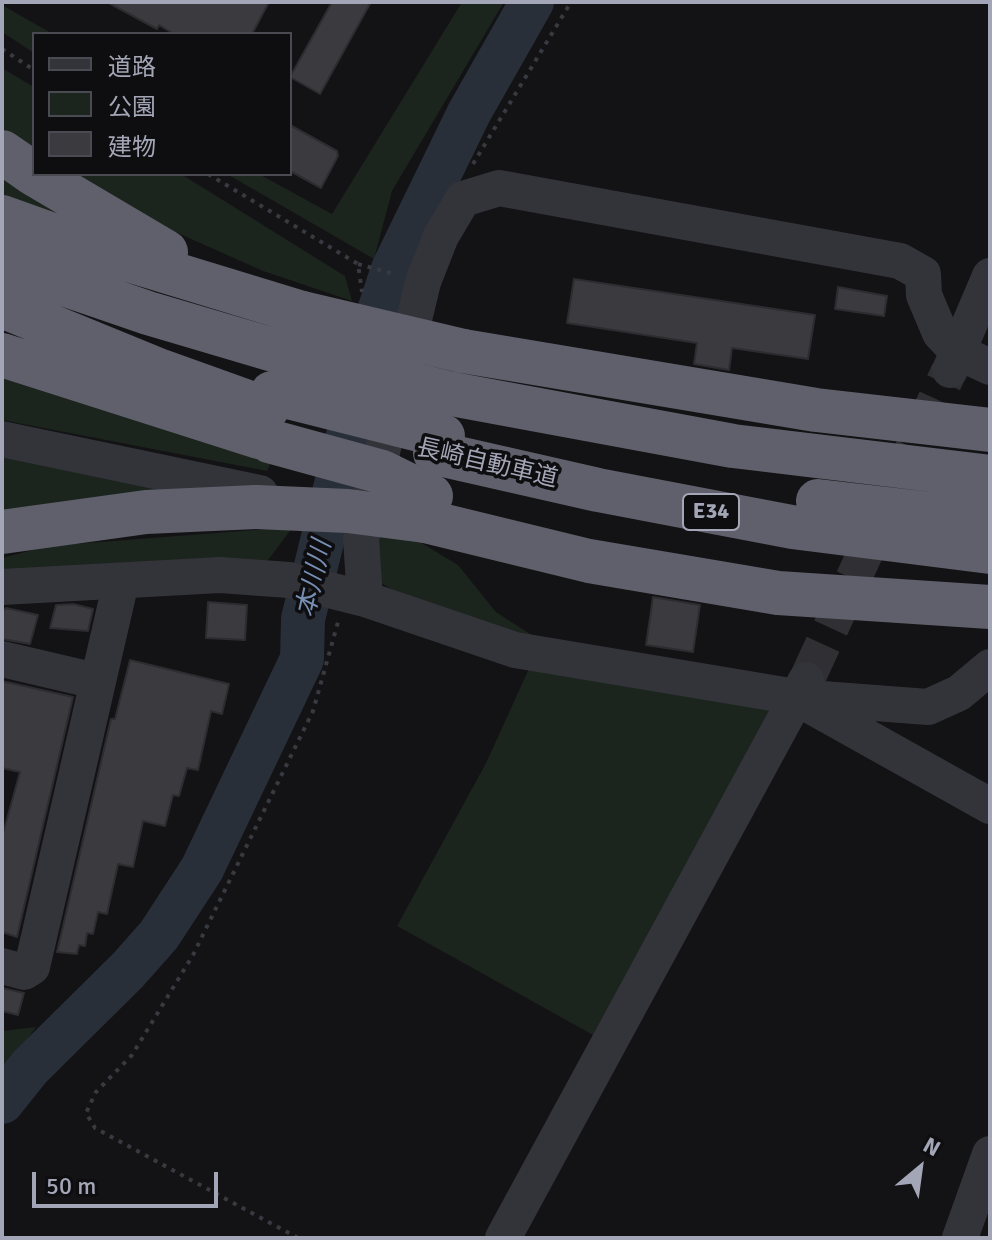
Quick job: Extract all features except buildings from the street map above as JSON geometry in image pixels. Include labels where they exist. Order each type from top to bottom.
[{"type":"highway","points":[[2,152],[32,173]]},
{"type":"highway","points":[[37,176],[163,250],[303,311]]},
{"type":"highway","points":[[2,217],[86,247],[303,311],[463,351],[816,410],[990,430]]},
{"type":"highway","points":[[2,263],[148,313],[382,472],[428,509]]},
{"type":"highway","points":[[2,306],[275,399],[439,444],[728,488],[990,521]]},
{"type":"highway","points":[[2,355],[275,399],[452,394],[584,421],[872,465],[990,477]]},
{"type":"highway","name":"長崎自動車道","points":[[439,444],[693,509],[882,540],[990,552]]},
{"type":"highway","points":[[872,465],[990,471]]},
{"type":"highway","points":[[2,532],[258,500],[348,511],[428,509],[559,554],[778,593],[990,607]]},
{"type":"highway","points":[[882,540],[990,561]]},
{"type":"street","points":[[356,596],[361,539],[423,282],[441,236],[463,199],[499,188],[900,261],[923,274],[924,295],[940,333],[966,364]]},
{"type":"street","points":[[966,364],[990,276]]},
{"type":"street","points":[[2,439],[258,500]]},
{"type":"street","points":[[2,587],[220,575],[289,580],[356,596],[515,650],[802,687],[928,707],[959,693],[990,667]]},
{"type":"street","points":[[2,966],[24,972],[32,967],[121,582]]},
{"type":"street","points":[[2,659],[96,681]]},
{"type":"street","points":[[802,687],[990,806]]},
{"type":"street","points":[[503,1238],[802,687]]},
{"type":"street","points":[[960,1238],[990,1154]]},
{"type":"path","points":[[463,199],[473,164],[571,2]]},
{"type":"path","points":[[2,49],[32,69]]},
{"type":"path","points":[[358,264],[423,282]]},
{"type":"path","points":[[298,1238],[95,1128],[86,1113],[96,1092],[132,1055],[193,955],[313,711],[356,596]]},
{"type":"green space","points":[[462,2],[504,2],[392,191],[374,259],[230,176],[263,176],[332,214]]},
{"type":"green space","points":[[2,5],[49,32],[32,32],[32,52],[2,32]]},
{"type":"green space","points":[[2,68],[32,86],[32,149],[2,128]]},
{"type":"green space","points":[[2,168],[100,236],[2,196]]},
{"type":"green space","points":[[74,176],[184,176],[345,276],[352,301],[263,271],[126,210]]},
{"type":"green space","points":[[2,366],[273,458],[267,471],[2,420]]},
{"type":"green space","points":[[2,453],[210,489],[2,516]]},
{"type":"green space","points":[[293,527],[265,564],[2,578],[2,558],[48,546]]},
{"type":"green space","points":[[374,533],[420,542],[458,565],[496,612],[538,639],[429,612],[378,581]]},
{"type":"green space","points":[[532,662],[778,704],[593,1035],[397,926],[486,763]]},
{"type":"green space","points":[[36,1027],[2,1075],[2,1031]]},
{"type":"waterway","name":"本川川","points":[[2,1102],[30,1067],[159,935],[202,869],[302,659],[303,619],[377,317],[393,269],[469,113],[532,2]]},
{"type":"tunnel","points":[[808,677],[949,371]]}]
